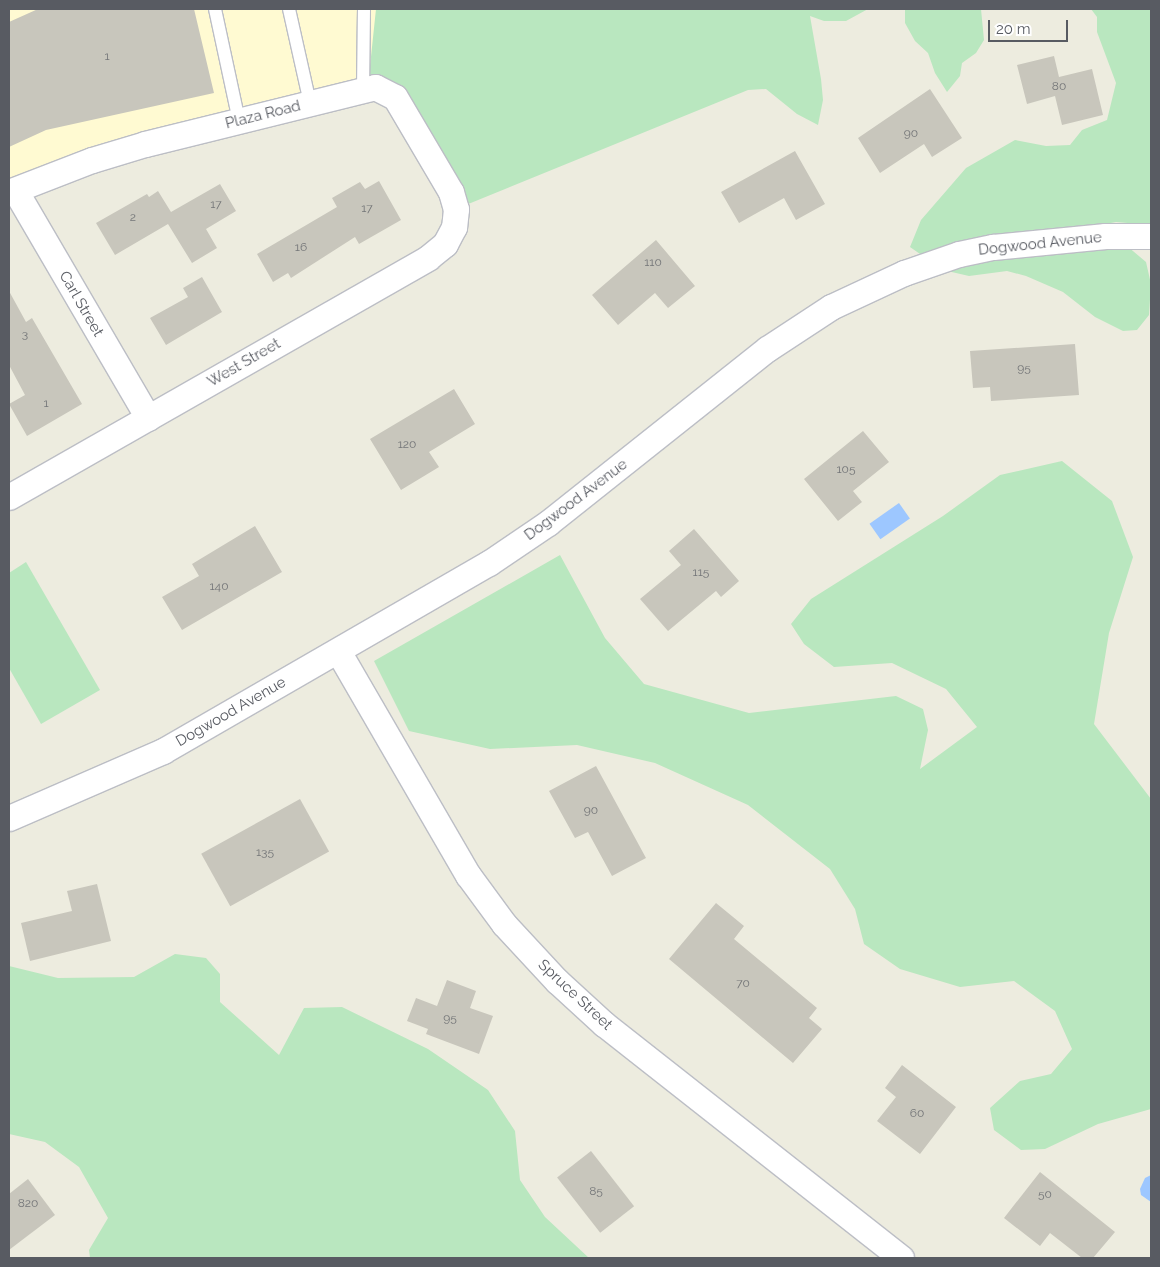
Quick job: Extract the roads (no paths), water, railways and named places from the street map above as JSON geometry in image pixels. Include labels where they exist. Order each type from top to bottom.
[{"type":"street","name":"Plaza Road","points":[[12,191],[109,154],[375,87],[394,96],[451,192],[456,209]]},
{"type":"street","name":"Carl Street","points":[[12,191],[148,418]]},
{"type":"street","name":"West Street","points":[[9,497],[428,258],[445,244],[454,227],[456,209]]},
{"type":"street","name":"Dogwood Avenue","points":[[9,818],[163,751],[489,563],[548,523],[767,349],[831,307],[904,274],[959,254],[993,247],[1105,236],[1151,236]]},
{"type":"street","name":"Spruce Street","points":[[338,651],[468,875],[511,931],[557,981],[604,1024],[901,1258]]},
{"type":"lane","points":[[215,9],[239,120]]},
{"type":"lane","points":[[289,9],[310,103]]},
{"type":"lane","points":[[363,90],[364,9]]},
{"type":"water","points":[[899,503],[910,519],[880,539],[870,524]]},
{"type":"water","points":[[1151,1175],[1151,1202],[1141,1195],[1140,1189],[1145,1178]]}]
